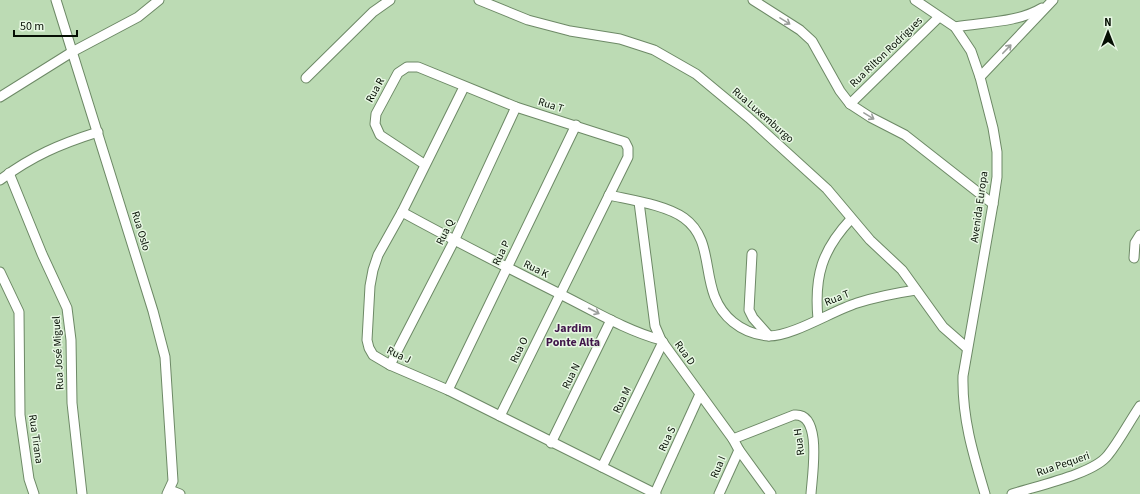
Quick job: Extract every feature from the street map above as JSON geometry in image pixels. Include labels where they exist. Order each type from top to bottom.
[{"type":"street","name":"Rua Oslo","points":[[56,0],[154,311],[165,357],[172,476],[168,493]]},
{"type":"street","points":[[0,97],[72,52],[138,17],[158,0]]},
{"type":"street","points":[[306,78],[368,17],[390,0]]},
{"type":"street","name":"Rua Luxemburgo","points":[[479,0],[528,20],[570,31],[620,39],[654,50],[696,74],[749,118],[827,189],[877,248],[902,270],[943,328],[966,348]]},
{"type":"street","points":[[753,0],[800,30],[812,41],[840,91],[850,104],[870,117],[905,135],[993,204]]},
{"type":"street","name":"Avenida Europa","points":[[915,0],[955,27],[971,51],[980,77],[993,128],[997,152],[997,176],[966,348],[962,398],[970,445],[985,494]]},
{"type":"street","points":[[955,27],[1012,19],[1034,13],[1051,2]]},
{"type":"street","points":[[980,77],[1051,2]]},
{"type":"street","name":"Rua Rilton Rodrigues","points":[[850,104],[939,17]]},
{"type":"street","points":[[1012,19],[1020,26],[1022,34]]},
{"type":"street","name":"Rua R","points":[[418,67],[407,67],[398,73],[376,114],[375,124],[380,135],[424,164]]},
{"type":"street","name":"Rua T","points":[[418,67],[516,107],[576,125],[625,142],[628,148],[628,157],[559,294]]},
{"type":"street","name":"Rua J","points":[[464,87],[424,164],[402,212],[378,255],[370,286],[367,340],[369,348],[373,355],[390,365],[448,390],[655,494]]},
{"type":"street","name":"Rua Q","points":[[390,365],[454,241],[516,107]]},
{"type":"street","name":"Rua P","points":[[448,390],[576,125]]},
{"type":"street","points":[[0,180],[48,149],[98,132]]},
{"type":"street","name":"Rua José Miguel","points":[[9,173],[42,254],[67,308],[71,340],[72,403],[82,494]]},
{"type":"street","name":"Rua T","points":[[609,195],[670,210],[685,218],[695,230],[702,242],[711,290],[724,315],[742,329],[754,334],[769,336],[790,332],[857,303],[916,290]]},
{"type":"street","name":"Rua D","points":[[639,202],[655,326],[662,341],[733,438],[739,450],[771,494]]},
{"type":"street","name":"Rua K","points":[[402,212],[454,241],[611,320],[649,337],[662,341]]},
{"type":"street","points":[[818,319],[816,302],[818,281],[824,259],[831,242],[851,219]]},
{"type":"street","points":[[1134,258],[1135,243],[1140,235]]},
{"type":"street","points":[[752,254],[748,300],[749,310],[753,318],[769,336]]},
{"type":"street","name":"Rua Tirana","points":[[0,272],[19,312],[20,414],[30,479],[34,494]]},
{"type":"street","name":"Rua O","points":[[500,416],[559,294]]},
{"type":"street","name":"Rua N","points":[[551,443],[611,320]]},
{"type":"street","name":"Rua M","points":[[602,467],[662,341]]},
{"type":"street","name":"Rua S","points":[[655,494],[700,394]]},
{"type":"street","name":"Rua Pequeri","points":[[1012,494],[1083,472],[1100,464],[1108,456],[1140,406]]},
{"type":"street","name":"Rua H","points":[[733,438],[794,415],[799,414],[806,418],[812,430],[814,454],[811,494]]},
{"type":"street","name":"Rua I","points":[[719,494],[739,450]]},
{"type":"street","points":[[168,493],[180,494]]},
{"type":"district","name":"Jardim Ponte Alta","points":[[573,335]]}]
